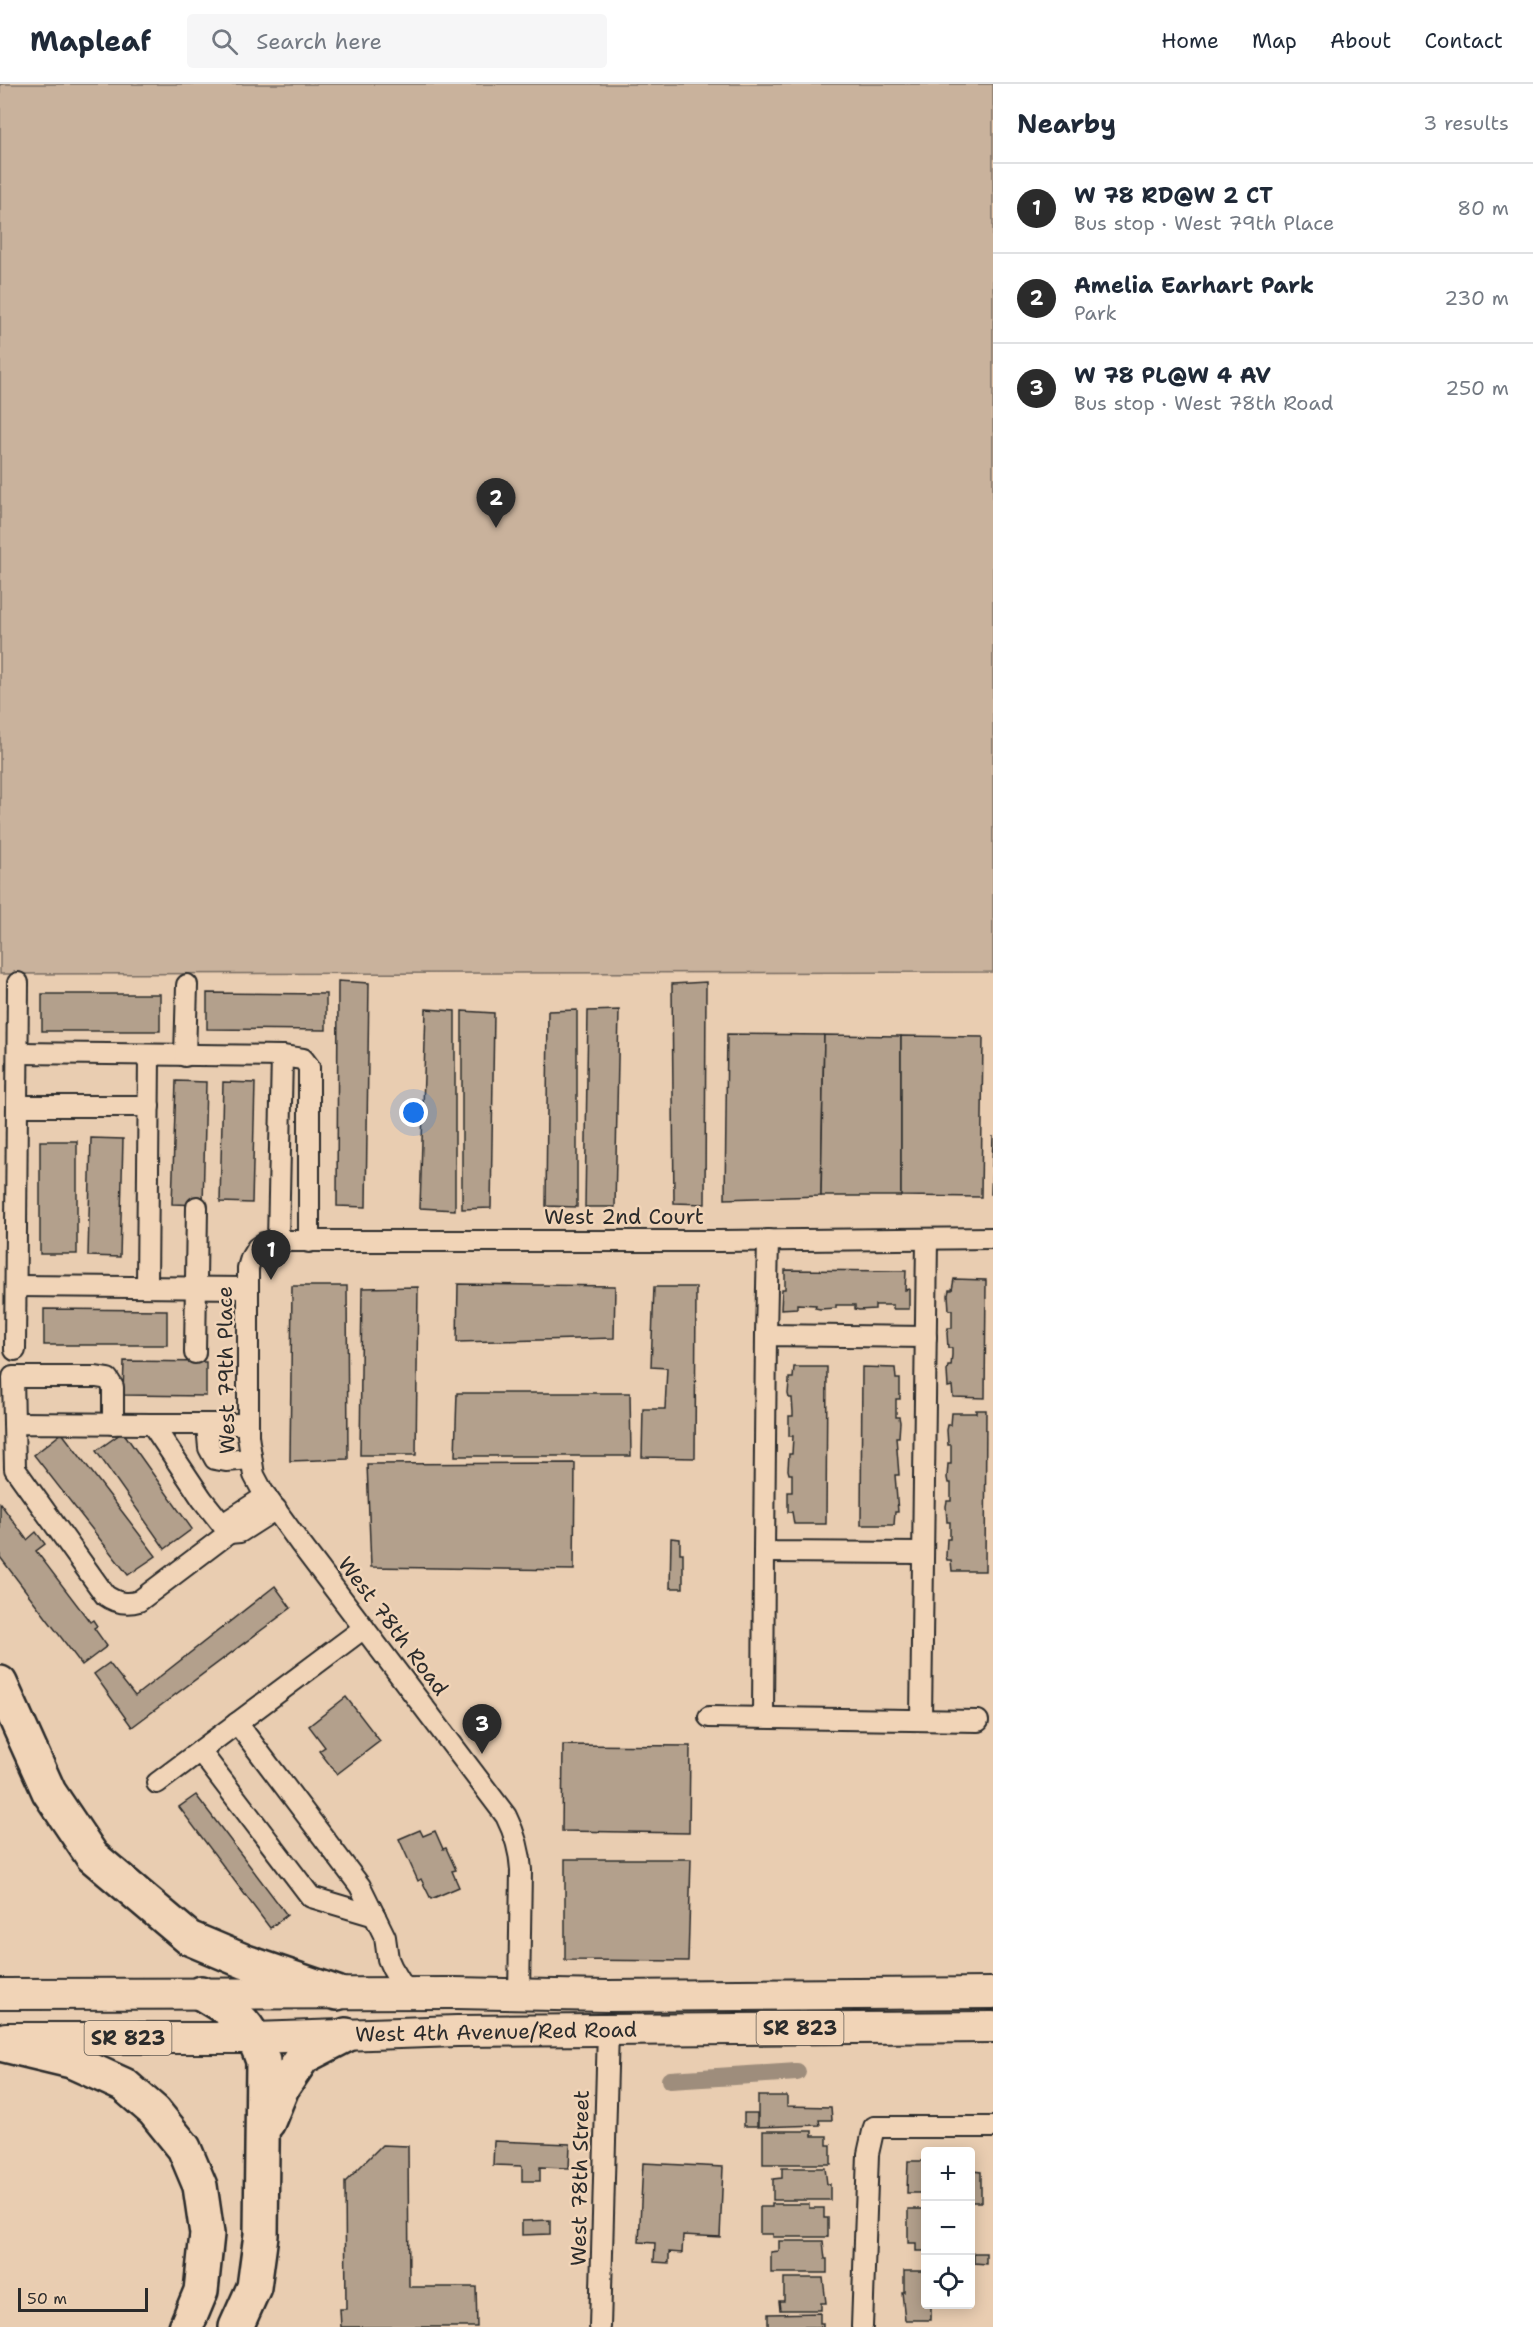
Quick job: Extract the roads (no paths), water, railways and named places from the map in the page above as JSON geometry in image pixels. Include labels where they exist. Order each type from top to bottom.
[{"type":"highway","points":[[0,1683],[49,1792],[92,1856],[189,1938],[246,1962],[337,1993]]},
{"type":"highway","points":[[201,1993],[238,2015],[255,2038],[263,2061],[261,2235],[254,2287],[236,2327]]},
{"type":"highway","points":[[263,2132],[282,2088],[303,2057],[346,2035]]},
{"type":"highway","points":[[0,2044],[71,2061],[124,2085],[154,2111],[184,2148],[200,2186],[207,2234],[201,2292],[186,2327]]},
{"type":"main road","name":"West 4th Avenue/Red Road","points":[[0,1994],[993,1993]]},
{"type":"main road","points":[[400,2033],[428,2023],[509,2013],[514,2009],[519,1995]]},
{"type":"main road","name":"West 4th Avenue/Red Road","points":[[0,2038],[255,2038],[400,2033],[993,2027]]},
{"type":"street","points":[[15,1350],[16,1286],[8,1172],[18,1106],[18,983]]},
{"type":"street","points":[[185,1056],[187,985]]},
{"type":"street","points":[[18,1053],[282,1056],[303,1059],[309,1067],[309,1242]]},
{"type":"street","points":[[147,1286],[149,1056]]},
{"type":"street","points":[[278,1241],[282,1056]]},
{"type":"street","points":[[18,1106],[149,1106]]},
{"type":"street","points":[[279,1196],[310,1196]]},
{"type":"street","points":[[195,1353],[197,1207]]},
{"type":"street","name":"West 2nd Court","points":[[257,1248],[264,1243],[278,1241],[993,1238]]},
{"type":"street","points":[[921,1720],[927,1239]]},
{"type":"street","points":[[763,1717],[768,1240]]},
{"type":"street","name":"West 79th Place","points":[[257,1248],[248,1268],[246,1288],[248,1424],[250,1459],[254,1475],[268,1499]]},
{"type":"street","points":[[16,1286],[246,1288]]},
{"type":"street","points":[[766,1335],[926,1337]]},
{"type":"street","points":[[114,1424],[113,1387],[108,1379],[7,1377],[14,1423],[15,1469],[110,1599],[125,1604],[139,1601],[229,1533],[240,1532],[268,1499]]},
{"type":"street","points":[[14,1423],[248,1424]]},
{"type":"street","points":[[152,1425],[202,1499],[229,1533]]},
{"type":"street","points":[[207,1425],[208,1448],[215,1459],[226,1461],[250,1459]]},
{"type":"street","name":"West 78th Road","points":[[268,1499],[506,1816],[516,1836],[521,1870],[519,1995]]},
{"type":"street","points":[[764,1552],[923,1553]]},
{"type":"street","points":[[157,1783],[364,1628]]},
{"type":"street","points":[[709,1717],[978,1721]]},
{"type":"street","points":[[237,1723],[360,1886],[385,1937],[388,1959],[407,1993]]},
{"type":"street","points":[[200,1751],[311,1897],[375,1916]]},
{"type":"street","name":"West 78th Street","points":[[600,2327],[608,2030]]},
{"type":"street","points":[[862,2327],[868,2154],[874,2127],[993,2127]]},
{"type":"waterway","points":[[670,2080],[797,2072]]},
{"type":"place","name":"Amelia Earhart Park","points":[[496,528]]},
{"type":"place","name":"W 78 RD@W 2 CT","points":[[271,1280]]},
{"type":"place","name":"W 78 PL@W 4 AV","points":[[482,1754]]}]
